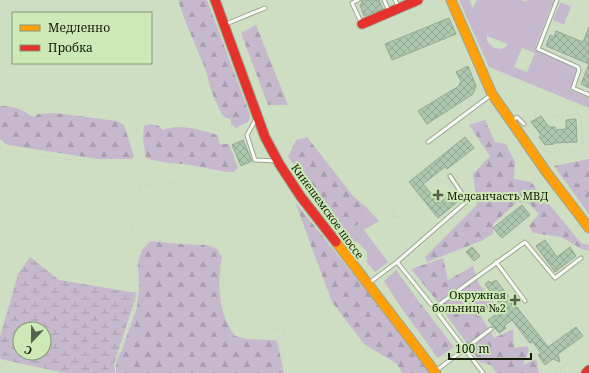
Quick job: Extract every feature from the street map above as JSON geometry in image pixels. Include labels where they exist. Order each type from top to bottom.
[{"type":"main road","name":"Кинешемское шоссе","points":[[216,0],[257,117],[265,137],[278,161],[301,197],[436,372]]},
{"type":"main road","points":[[362,24],[390,12],[397,4],[418,0]]},
{"type":"main road","points":[[451,0],[492,94],[510,122],[533,150],[559,189],[589,228]]},
{"type":"main road","points":[[586,373],[589,370]]},
{"type":"lane","points":[[358,0],[352,3],[362,24]]},
{"type":"lane","points":[[384,0],[390,12]]},
{"type":"lane","points":[[557,0],[538,49],[578,66],[579,70],[573,88],[589,95]]},
{"type":"lane","points":[[224,25],[265,8]]},
{"type":"lane","points":[[428,142],[492,94]]},
{"type":"lane","points":[[257,117],[247,135],[255,160],[278,161]]},
{"type":"lane","points":[[510,122],[517,117],[525,124]]},
{"type":"lane","points":[[368,284],[397,262],[467,201],[450,176]]},
{"type":"lane","points":[[434,308],[525,242],[555,278],[581,258]]},
{"type":"lane","points":[[397,262],[483,373]]},
{"type":"lane","points":[[496,262],[525,301]]},
{"type":"lane","points":[[436,372],[491,329]]},
{"type":"path","points":[[548,21],[568,29],[572,28],[579,8],[562,0]]},
{"type":"path","points":[[519,40],[538,49]]},
{"type":"path","points":[[546,109],[552,117],[580,114],[583,148],[581,150],[547,152],[525,124],[546,109]]},
{"type":"path","points":[[0,150],[86,162],[110,177],[140,186],[205,180],[220,183],[252,167],[255,160]]},
{"type":"path","points":[[559,189],[566,188],[589,178]]},
{"type":"path","points":[[113,373],[135,307],[138,248],[127,207],[131,194],[140,186]]},
{"type":"path","points":[[140,186],[138,203],[150,239],[218,248],[224,288],[251,329],[301,329],[277,338],[283,358],[281,373]]},
{"type":"path","points":[[415,199],[420,195]]},
{"type":"path","points":[[393,216],[393,210],[409,197],[415,199]]},
{"type":"path","points":[[397,262],[380,227],[393,216],[399,217],[415,205],[415,199]]},
{"type":"path","points":[[556,373],[589,345]]},
{"type":"path","points":[[563,367],[566,373]]},
{"type":"green space","points":[[178,0],[207,0],[250,115],[249,121],[236,128],[231,124],[231,119],[222,115],[212,93],[205,68]]},
{"type":"green space","points":[[459,0],[469,0],[473,8],[477,0],[521,0],[526,2],[527,0],[554,0],[536,45],[538,51],[576,67],[578,70],[570,90],[589,98],[589,108],[489,67]],"holes":[[[487,36],[508,44],[508,45],[502,49],[494,48],[487,41]],[[522,48],[535,53],[527,72],[514,67]]]},
{"type":"green space","points":[[561,2],[571,7],[564,24],[554,21],[553,19]]},
{"type":"green space","points":[[256,25],[288,105],[268,105],[241,33]]},
{"type":"green space","points":[[0,106],[18,109],[35,117],[38,114],[55,113],[117,121],[124,125],[134,156],[132,159],[98,159],[8,145],[0,139]]},
{"type":"green space","points":[[485,120],[495,142],[506,144],[515,162],[514,179],[531,182],[581,243],[589,245],[589,251],[582,249],[561,237],[533,233],[529,226],[539,214],[529,203],[517,202],[493,224],[493,234],[481,241],[427,262],[425,257],[477,205],[473,174],[490,156],[469,125]]},
{"type":"green space","points":[[150,124],[159,126],[163,130],[183,127],[197,129],[217,135],[220,144],[229,144],[238,168],[234,172],[223,171],[162,162],[146,158],[143,139],[144,126]]},
{"type":"green space","points":[[307,137],[353,196],[367,208],[363,223],[343,230],[288,157],[296,140]]},
{"type":"green space","points":[[589,159],[589,214],[554,166]]},
{"type":"green space","points":[[295,202],[404,337],[430,373],[402,373],[397,364],[364,344],[332,302]]},
{"type":"green space","points":[[367,208],[379,221],[364,230],[388,262],[375,272],[367,263],[367,252],[359,243],[349,240],[343,230],[363,223]]},
{"type":"green space","points":[[150,241],[208,245],[217,249],[222,257],[220,267],[220,298],[229,327],[235,336],[247,339],[277,341],[284,373],[116,373],[116,361],[122,350],[137,307],[139,288],[138,262],[142,250]]},
{"type":"green space","points":[[30,257],[59,280],[137,293],[114,364],[115,373],[65,373],[0,359],[0,337],[18,274]]},
{"type":"green space","points":[[443,258],[448,280],[473,266],[479,284],[496,304],[480,315],[494,338],[513,329],[514,348],[527,346],[529,350],[523,365],[536,359],[539,373],[496,373],[491,365],[480,362],[433,296],[411,269]]},
{"type":"green space","points":[[396,270],[417,299],[402,309],[384,281]]},
{"type":"green space","points":[[417,299],[454,347],[438,358],[402,309]]},
{"type":"building","points":[[361,0],[379,0],[383,9],[364,16],[360,5],[362,4]]},
{"type":"building","points":[[449,18],[456,34],[392,60],[385,44]]},
{"type":"building","points":[[589,27],[589,64],[546,46],[550,35],[554,37],[556,31],[583,42]]},
{"type":"building","points":[[589,64],[589,88],[581,84]]},
{"type":"building","points":[[468,66],[476,86],[473,94],[427,124],[418,111],[459,86],[461,81],[456,72]]},
{"type":"building","points":[[541,116],[549,127],[555,127],[556,130],[566,129],[566,120],[576,119],[577,142],[545,145],[539,137],[541,135],[531,122]]},
{"type":"building","name":"Медсанчасть МВД","points":[[465,137],[474,148],[447,169],[445,167],[423,184],[439,203],[455,191],[461,199],[438,218],[409,182]]},
{"type":"building","points":[[243,140],[252,161],[241,166],[232,145]]},
{"type":"building","points":[[522,205],[530,215],[502,238],[493,228]]},
{"type":"building","points":[[545,240],[557,257],[570,247],[576,256],[555,272],[536,246]]},
{"type":"building","points":[[472,247],[480,256],[474,261],[466,252]]},
{"type":"building","name":"Окружная больница №2","points":[[496,280],[548,347],[576,327],[583,336],[558,354],[560,362],[553,359],[545,365],[538,355],[541,353],[533,342],[530,343],[512,320],[504,326],[506,328],[499,333],[488,320],[495,315],[496,317],[504,310],[485,284],[489,281],[491,283]]},
{"type":"traffic: slow","points":[[451,0],[492,94],[547,173],[589,228]]},
{"type":"traffic: slow","points":[[336,242],[436,373]]},
{"type":"traffic: jam","points":[[215,0],[265,137],[280,165],[301,197],[336,242]]},
{"type":"traffic: jam","points":[[362,24],[418,0]]},
{"type":"traffic: jam","points":[[586,373],[589,370]]},
{"type":"place","name":"Медсанчасть МВД","points":[[438,195]]},
{"type":"place","name":"Окружная больница №2","points":[[515,300]]}]
